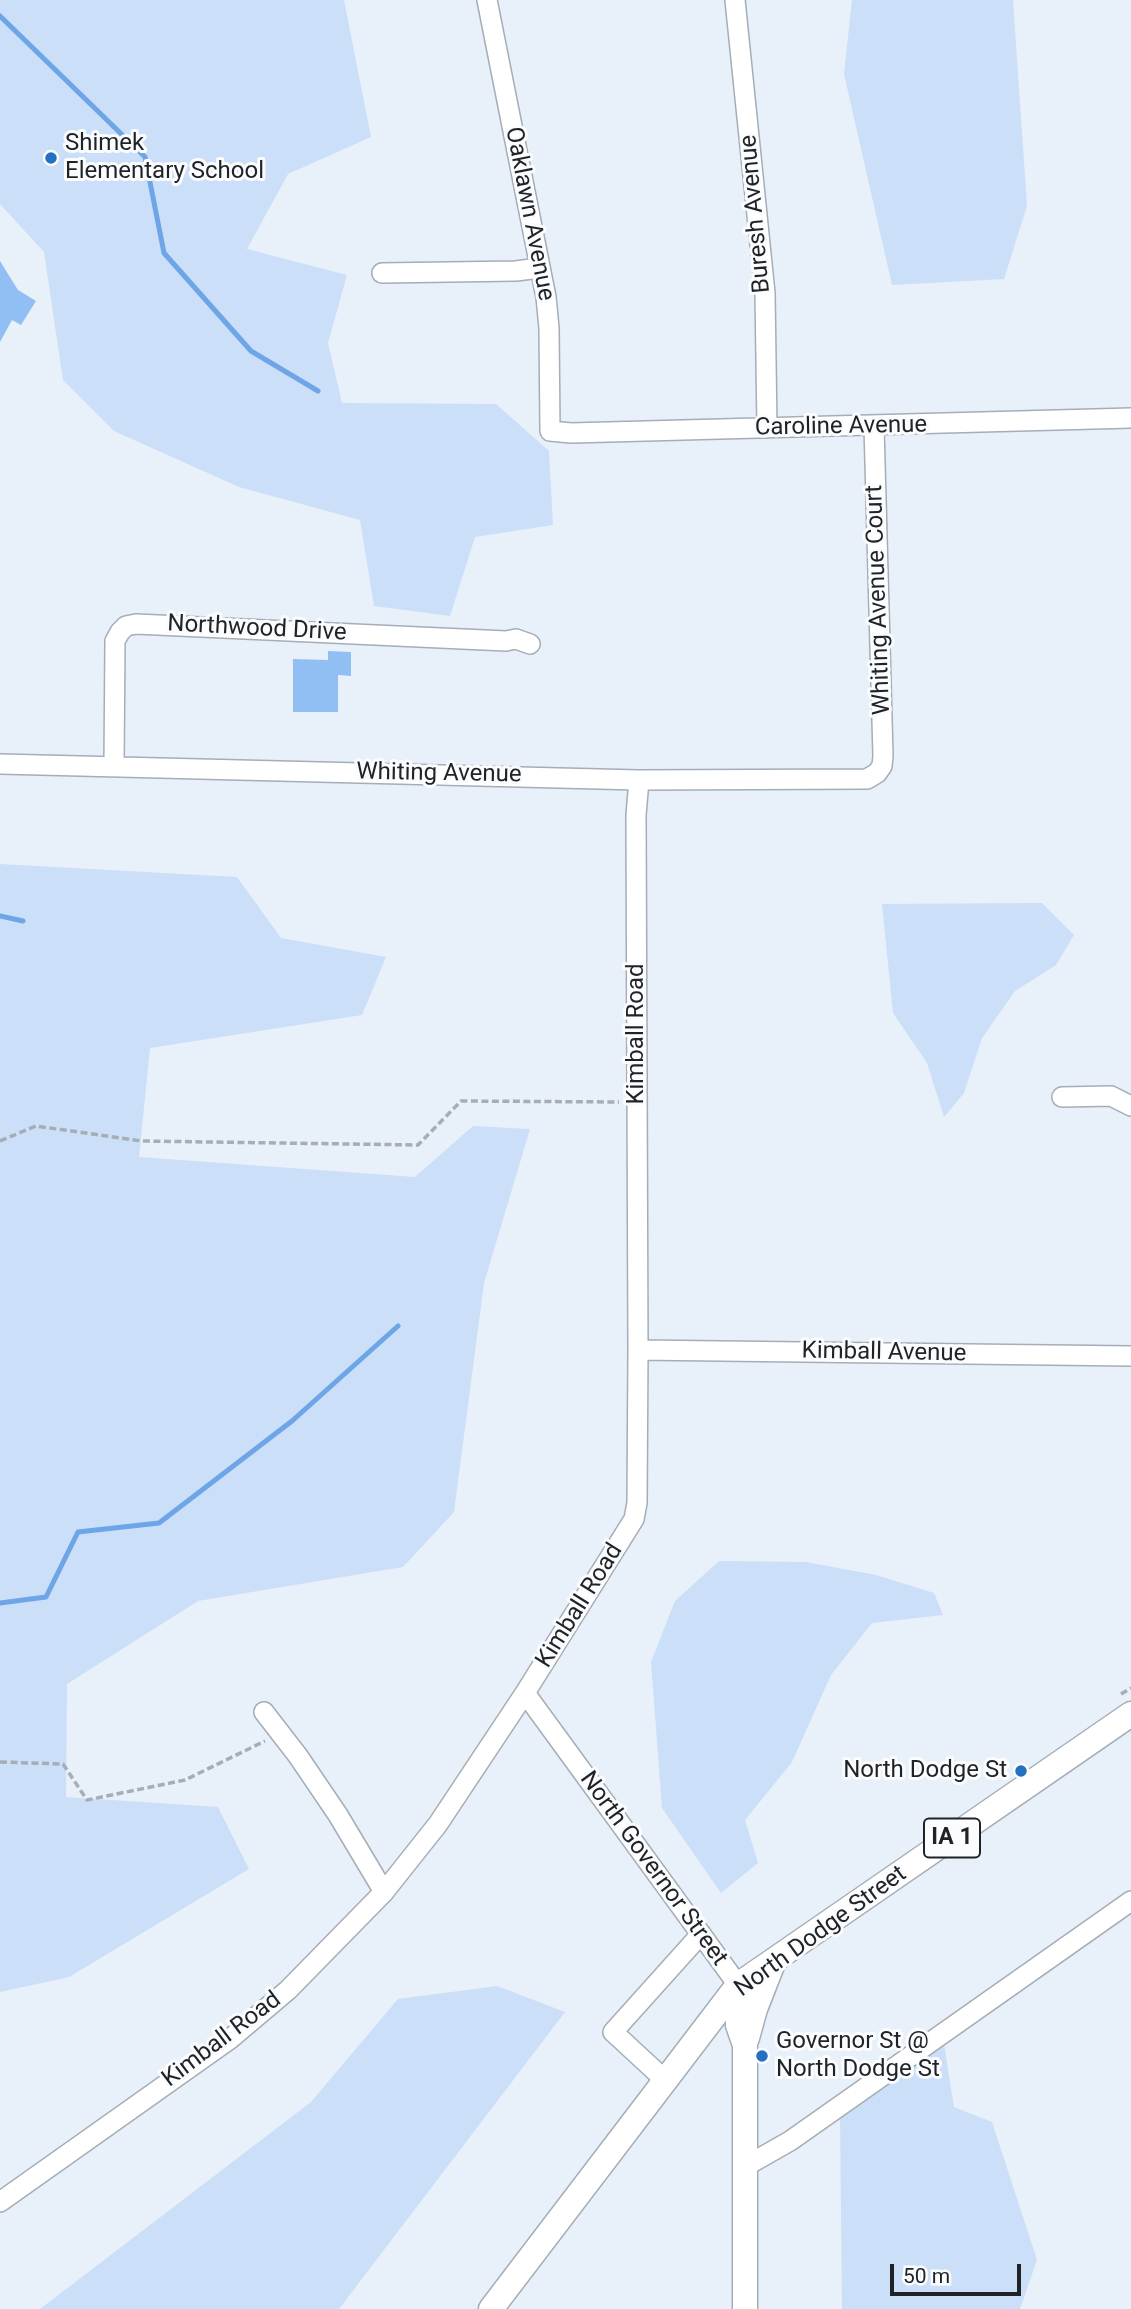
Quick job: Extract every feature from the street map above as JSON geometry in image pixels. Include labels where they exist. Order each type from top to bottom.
[{"type":"main road","name":"North Dodge Street","points":[[491,2309],[738,1985],[1131,1714]]},
{"type":"main road","points":[[693,2044],[720,2036],[736,2039],[745,2045],[773,1962]]},
{"type":"main road","name":"North Governor Street","points":[[738,1985],[738,2025],[745,2045],[745,2309]]},
{"type":"street","name":"Oaklawn Avenue","points":[[487,0],[545,297],[549,328],[550,431]]},
{"type":"street","name":"Buresh Avenue","points":[[735,0],[765,293],[767,428]]},
{"type":"street","points":[[382,273],[516,271],[538,268]]},
{"type":"street","name":"Caroline Avenue","points":[[550,431],[571,433],[1131,418]]},
{"type":"street","name":"Whiting Avenue Court","points":[[874,426],[883,756],[877,773]]},
{"type":"street","name":"Northwood Drive","points":[[114,766],[115,641],[126,626],[136,624],[516,639],[530,644]]},
{"type":"street","name":"Whiting Avenue","points":[[0,764],[639,780],[867,779],[877,773]]},
{"type":"street","name":"Kimball Road","points":[[0,2202],[230,2039],[288,1990],[384,1892],[438,1824],[525,1693],[634,1519],[637,1503],[636,815],[639,780]]},
{"type":"street","points":[[1062,1097],[1111,1096],[1131,1106]]},
{"type":"street","name":"Kimball Avenue","points":[[638,1350],[1131,1356]]},
{"type":"street","name":"North Governor Street","points":[[525,1693],[738,1985]]},
{"type":"street","points":[[264,1712],[338,1815],[384,1892]]},
{"type":"street","points":[[746,2166],[790,2141],[1131,1901]]},
{"type":"street","points":[[666,2081],[612,2032],[701,1934]]},
{"type":"path","points":[[0,1141],[36,1126],[142,1141],[418,1145],[461,1101],[638,1102]]},
{"type":"path","points":[[0,1762],[63,1763],[87,1800],[185,1780],[281,1734]]},
{"type":"shaded area","points":[[0,0],[344,0],[371,137],[288,174],[247,249],[347,275],[328,343],[342,403],[496,404],[549,451],[553,525],[475,537],[450,616],[374,606],[360,520],[239,487],[114,431],[63,380],[44,252],[0,204]]},
{"type":"shaded area","points":[[852,0],[1013,0],[1027,206],[1004,279],[892,285],[844,74]]},
{"type":"shaded area","points":[[0,864],[237,877],[281,938],[386,957],[362,1015],[150,1048],[139,1157],[415,1177],[473,1126],[530,1129],[484,1283],[454,1512],[403,1567],[198,1601],[67,1684],[66,1797],[218,1807],[249,1869],[69,1977],[0,1992]]},
{"type":"shaded area","points":[[1042,903],[1074,935],[1056,965],[1015,991],[982,1038],[964,1093],[944,1117],[927,1063],[893,1013],[882,904]]},
{"type":"shaded area","points":[[719,1561],[806,1562],[876,1575],[934,1593],[943,1615],[872,1623],[831,1675],[792,1762],[745,1820],[758,1863],[721,1893],[662,1808],[651,1662],[675,1601]]},
{"type":"shaded area","points":[[497,1986],[565,2012],[339,2309],[40,2309],[311,2102],[398,1999]]},
{"type":"shaded area","points":[[944,2044],[954,2107],[992,2122],[1037,2260],[1020,2309],[842,2309],[840,2115]]},
{"type":"building","points":[[0,261],[18,290],[36,301],[21,325],[12,320],[0,342]]},
{"type":"building","points":[[328,651],[351,652],[351,676],[338,675],[338,712],[293,712],[293,659],[328,660]]},
{"type":"waterway","points":[[0,16],[145,157],[164,253],[251,351],[318,391]]},
{"type":"waterway","points":[[0,916],[23,921]]},
{"type":"waterway","points":[[0,1603],[46,1597],[78,1532],[159,1523],[292,1421],[398,1326]]},
{"type":"place","name":"Shimek Elementary School","points":[[51,158]]},
{"type":"place","name":"North Dodge St","points":[[1021,1771]]},
{"type":"place","name":"Governor St @ North Dodge St","points":[[762,2056]]}]
